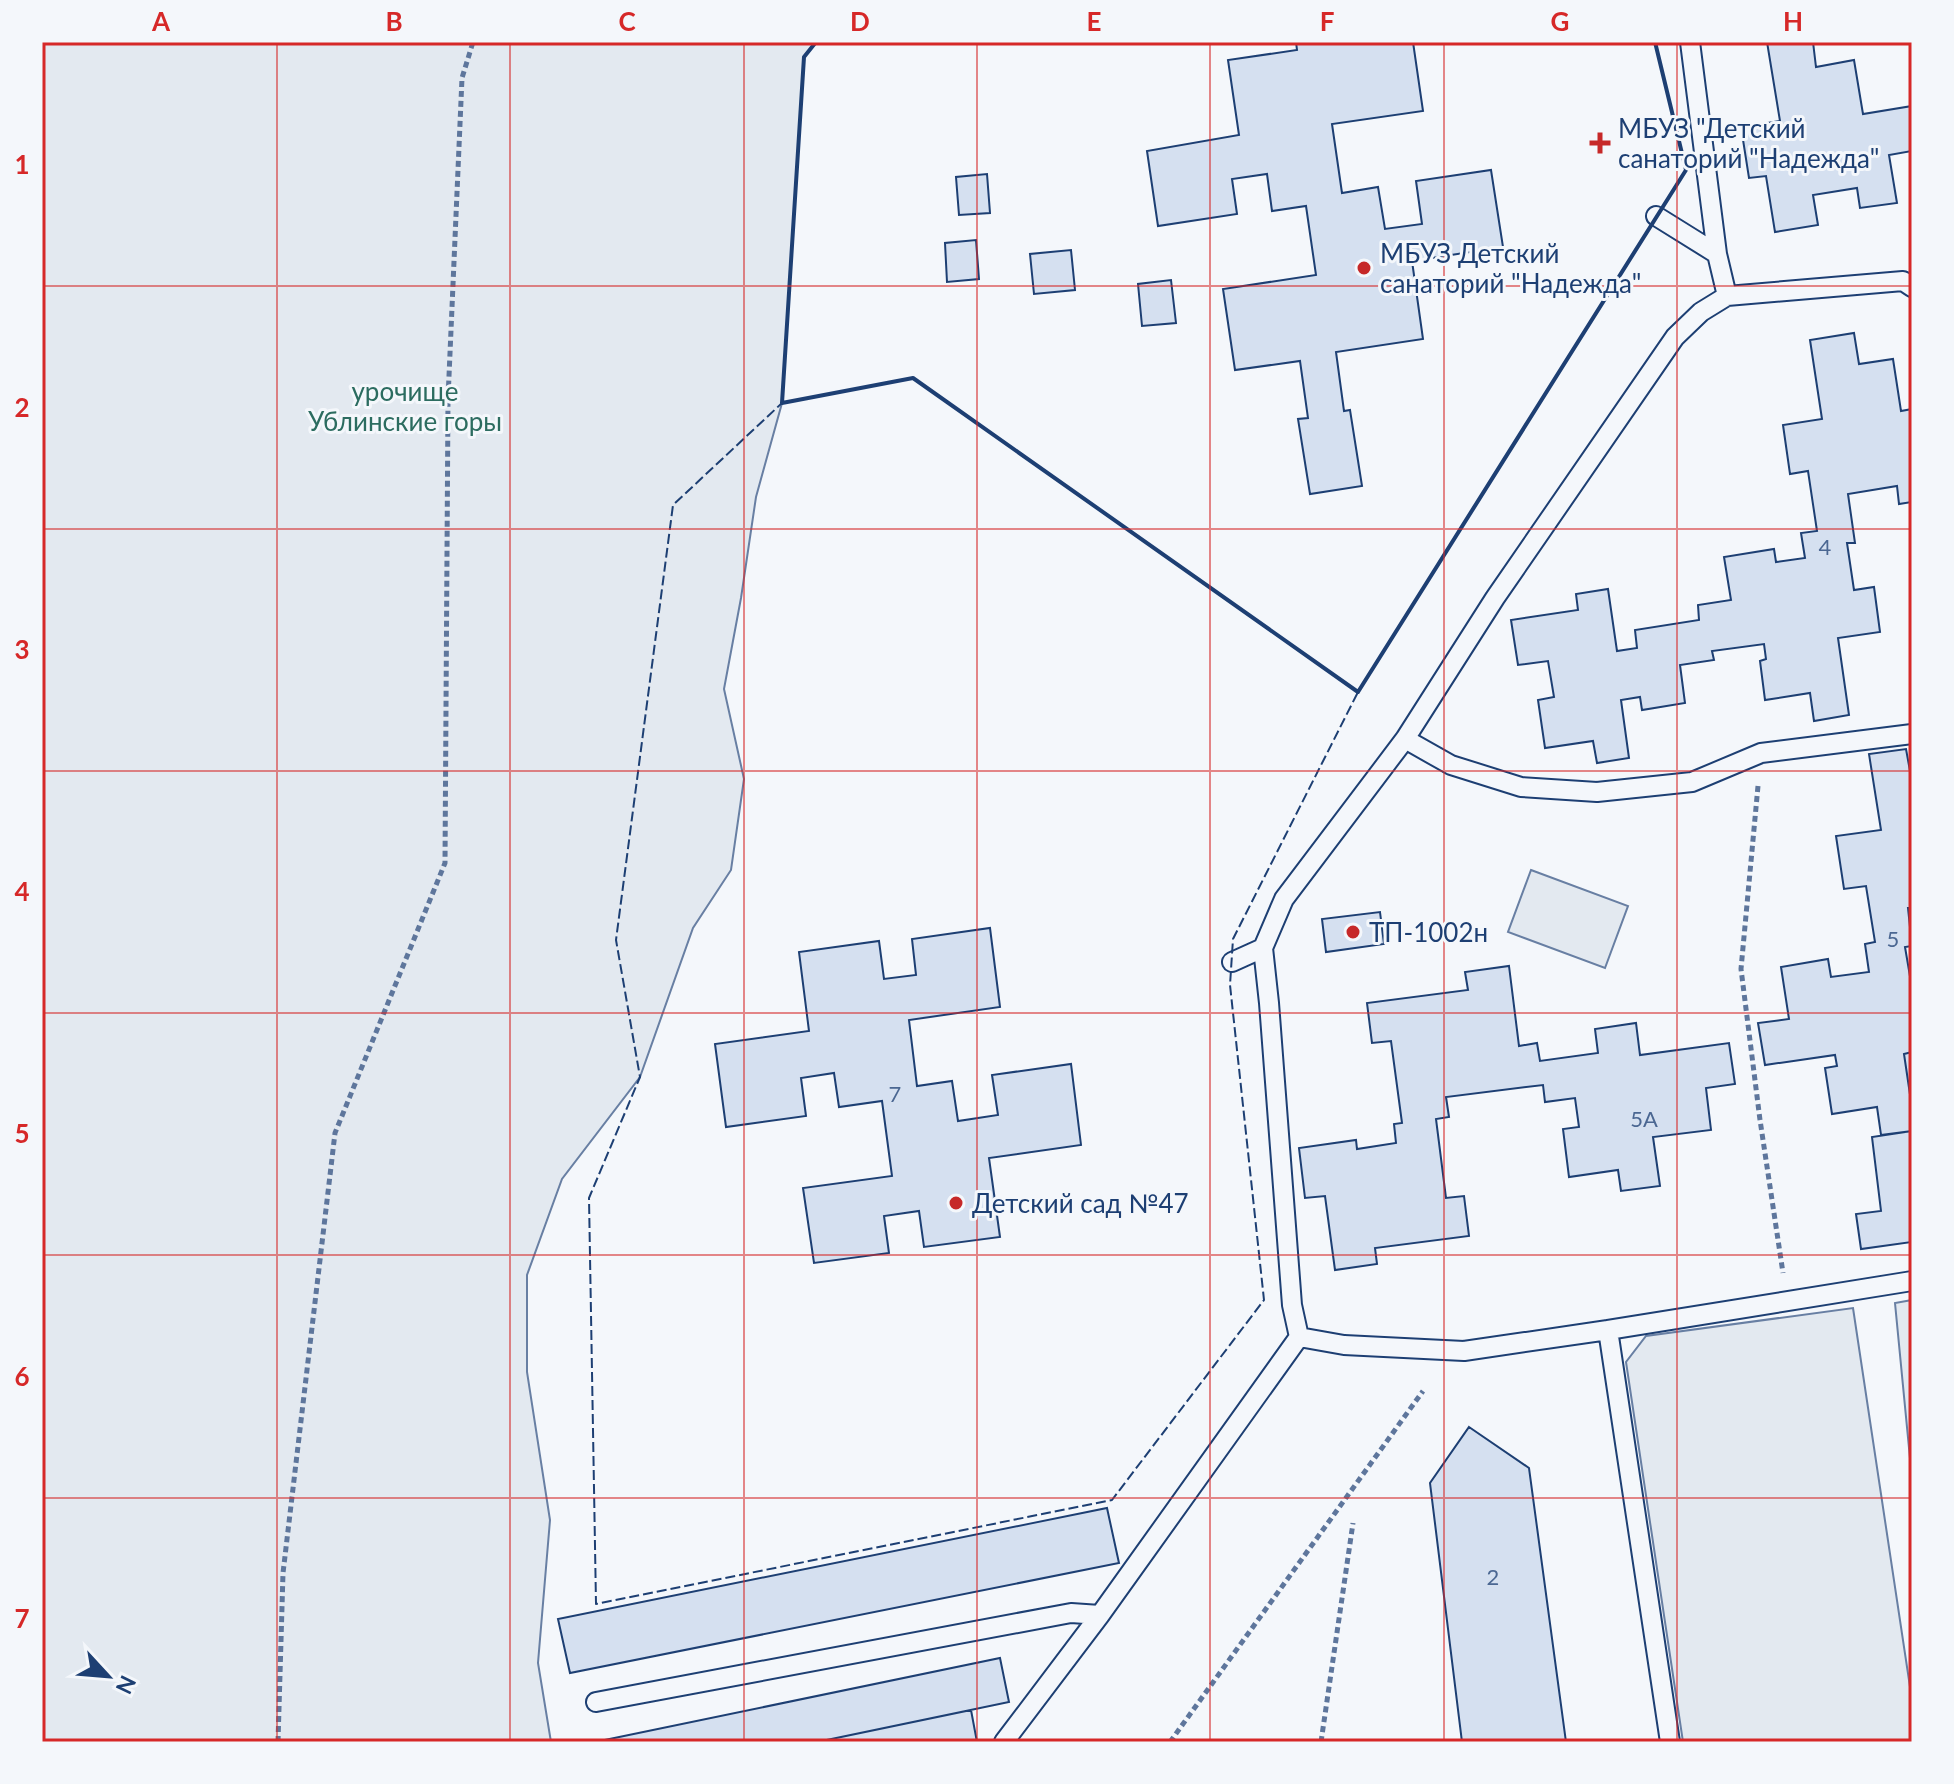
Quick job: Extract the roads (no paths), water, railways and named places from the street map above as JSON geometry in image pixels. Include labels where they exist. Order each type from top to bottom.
[{"type":"lane","points":[[1690,42],[1717,254],[1727,296]]},
{"type":"lane","points":[[1656,216],[1717,254]]},
{"type":"lane","points":[[1004,1742],[1100,1615],[1299,1337],[1292,1305],[1263,948],[1284,899],[1405,739],[1495,598],[1675,337],[1701,312],[1727,296],[1903,281],[1912,287]]},
{"type":"lane","points":[[1405,739],[1451,765],[1521,787],[1597,792],[1692,782],[1761,753],[1912,734]]},
{"type":"lane","points":[[1232,962],[1263,948]]},
{"type":"lane","points":[[1299,1337],[1344,1345],[1464,1351],[1912,1281]]},
{"type":"lane","points":[[1608,1330],[1670,1742]]},
{"type":"lane","points":[[596,1702],[1071,1613],[1100,1615]]},
{"type":"place","name":"МБУЗ \"Детский санаторий \"Надежда\"","points":[[1600,143]]},
{"type":"place","name":"МБУЗ Детский санаторий \"Надежда\"","points":[[1364,268]]},
{"type":"place","name":"ТП-1002н","points":[[1353,932]]},
{"type":"place","name":"Детский сад №47","points":[[956,1203]]},
{"type":"park label","name":"урочище Ублинские горы","points":[[405,406]]}]
